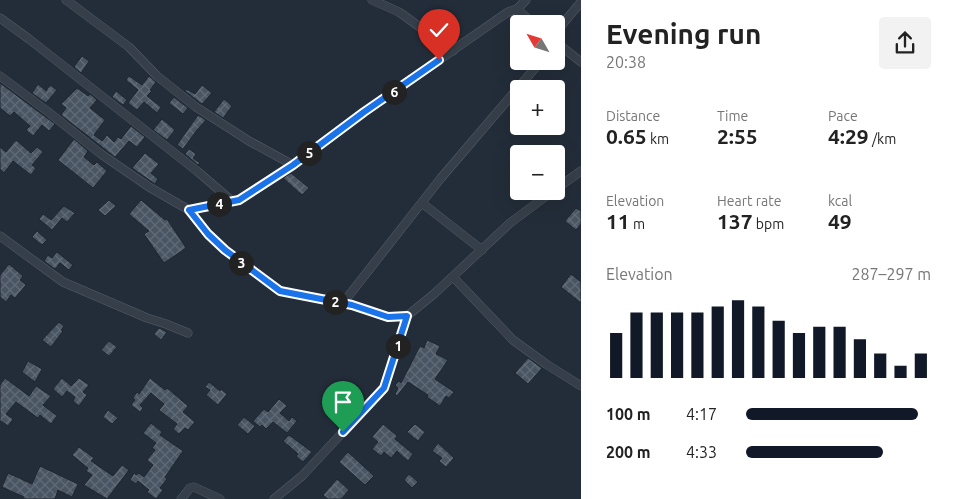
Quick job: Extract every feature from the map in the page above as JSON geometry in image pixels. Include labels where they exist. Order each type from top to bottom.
[{"type":"street","points":[[66,0],[129,47],[157,76],[196,108],[249,141],[293,165]]},
{"type":"street","points":[[372,0],[398,12],[453,51]]},
{"type":"street","points":[[189,210],[239,200],[293,165],[364,112],[508,12],[517,9],[526,0]]},
{"type":"street","points":[[565,21],[581,2]]},
{"type":"street","points":[[517,9],[524,15]]},
{"type":"street","points":[[0,18],[197,171],[232,201]]},
{"type":"street","points":[[565,49],[581,62]]},
{"type":"street","points":[[343,303],[422,202],[533,70]]},
{"type":"street","points":[[0,76],[101,154],[149,187],[189,210],[208,234],[225,250],[280,291],[343,303],[388,317],[407,316]]},
{"type":"street","points":[[565,182],[581,170]]},
{"type":"street","points":[[274,499],[302,476],[384,388],[407,316],[510,224],[542,200]]},
{"type":"street","points":[[422,202],[482,250]]},
{"type":"street","points":[[0,236],[63,282],[147,318],[188,333]]},
{"type":"street","points":[[452,277],[513,340],[581,386]]},
{"type":"street","points":[[181,499],[190,488],[194,487],[220,499]]},
{"type":"building","points":[[82,56],[89,61],[81,73],[74,67]]},
{"type":"building","points":[[129,76],[142,85],[149,76],[156,82],[150,90],[152,91],[147,96],[161,107],[157,113],[144,102],[137,110],[128,103],[138,90],[126,80]]},
{"type":"building","points":[[0,83],[55,124],[49,131],[42,125],[33,136],[26,130],[30,126],[14,112],[10,116],[0,108]]},
{"type":"building","points":[[38,84],[46,91],[50,85],[57,90],[46,103],[32,93]]},
{"type":"building","points":[[202,85],[212,93],[202,104],[185,91],[186,89],[195,94]]},
{"type":"building","points":[[77,88],[88,96],[90,94],[97,100],[90,108],[105,120],[94,135],[102,141],[107,135],[114,142],[118,137],[121,139],[131,126],[145,137],[137,147],[129,141],[115,157],[61,115],[66,108],[61,104]]},
{"type":"building","points":[[116,91],[127,100],[123,105],[112,97]]},
{"type":"building","points":[[174,97],[188,108],[183,114],[169,103]]},
{"type":"building","points":[[224,99],[232,106],[223,118],[214,112]]},
{"type":"building","points":[[198,115],[206,120],[183,149],[177,145]]},
{"type":"building","points":[[162,119],[175,130],[167,140],[153,130]]},
{"type":"building","points":[[74,139],[88,151],[84,157],[94,165],[97,162],[107,171],[93,188],[58,160]]},
{"type":"building","points":[[16,140],[31,153],[37,147],[43,152],[32,165],[36,168],[31,175],[13,161],[4,173],[0,169],[0,147],[6,152]]},
{"type":"building","points":[[189,149],[196,154],[193,158],[200,163],[198,165],[185,154]]},
{"type":"building","points":[[145,153],[159,164],[151,173],[158,179],[155,184],[132,168]]},
{"type":"building","points":[[291,173],[309,188],[302,195],[283,178]]},
{"type":"building","points":[[109,200],[116,206],[105,216],[98,210]]},
{"type":"building","points":[[141,200],[165,220],[167,219],[186,248],[164,263],[144,234],[149,231],[129,214]]},
{"type":"building","points":[[64,206],[75,213],[67,222],[62,218],[52,230],[39,219],[43,214],[51,220]]},
{"type":"building","points":[[576,208],[581,211],[581,224],[576,230],[565,221]]},
{"type":"building","points":[[37,231],[47,240],[42,245],[32,237]]},
{"type":"building","points":[[57,252],[73,265],[69,270],[60,263],[55,269],[44,261],[48,255],[52,258]]},
{"type":"building","points":[[9,264],[23,276],[20,280],[26,285],[15,298],[11,295],[6,302],[0,297],[0,275]]},
{"type":"building","points":[[571,274],[581,282],[581,303],[561,287]]},
{"type":"building","points":[[59,322],[64,326],[61,330],[63,331],[51,347],[42,340]]},
{"type":"building","points":[[159,328],[167,332],[161,340],[154,334]]},
{"type":"building","points":[[427,340],[440,346],[436,354],[448,360],[435,379],[454,392],[449,398],[446,396],[440,406],[427,397],[428,395],[408,382],[397,396],[395,394],[398,388],[395,385],[399,381],[401,383],[420,346],[424,348]]},
{"type":"building","points":[[109,341],[117,347],[109,356],[101,350]]},
{"type":"building","points":[[528,358],[542,368],[528,384],[515,373]]},
{"type":"building","points":[[28,361],[42,369],[35,382],[22,372]]},
{"type":"building","points":[[5,378],[29,396],[36,386],[51,396],[43,405],[57,416],[51,424],[40,415],[38,418],[16,402],[6,414],[13,419],[8,426],[0,422],[0,385]]},
{"type":"building","points":[[62,378],[71,386],[79,378],[89,385],[83,392],[87,395],[79,406],[73,401],[75,397],[67,391],[62,397],[53,389]]},
{"type":"building","points":[[150,378],[165,390],[167,388],[188,406],[183,412],[195,422],[188,430],[185,428],[179,434],[173,429],[177,424],[159,410],[164,404],[151,393],[140,405],[143,408],[140,412],[131,405],[135,400],[133,398],[137,392],[139,394]]},
{"type":"building","points":[[209,382],[227,394],[218,405],[206,395],[210,390],[205,387]]},
{"type":"building","points":[[279,399],[287,406],[280,413],[289,421],[292,417],[297,421],[287,433],[273,422],[266,429],[253,421],[264,409],[268,412]]},
{"type":"building","points":[[108,410],[118,418],[112,424],[103,417]]},
{"type":"building","points":[[244,417],[255,426],[248,434],[237,425]]},
{"type":"building","points":[[151,423],[162,432],[160,435],[183,451],[165,477],[167,479],[160,488],[163,490],[156,499],[138,481],[136,484],[130,480],[134,473],[136,475],[139,473],[144,477],[153,465],[147,460],[155,450],[152,448],[156,443],[143,433]]},
{"type":"building","points":[[383,424],[397,436],[395,439],[413,454],[408,461],[397,451],[391,458],[384,452],[381,456],[372,449],[378,442],[372,437]]},
{"type":"building","points":[[415,424],[425,432],[418,441],[407,432]]},
{"type":"building","points":[[289,435],[312,452],[303,462],[296,456],[298,454],[283,441]]},
{"type":"building","points":[[438,443],[454,458],[446,467],[439,461],[442,458],[432,451]]},
{"type":"building","points":[[79,447],[94,458],[91,461],[113,476],[122,465],[129,470],[107,499],[84,485],[92,475],[86,471],[88,468],[72,455]]},
{"type":"building","points":[[348,452],[374,476],[365,485],[339,462]]},
{"type":"building","points":[[40,466],[78,484],[72,497],[58,490],[55,499],[23,499],[24,497],[2,487],[8,473],[32,484]]},
{"type":"building","points":[[409,474],[418,482],[412,488],[404,480]]},
{"type":"building","points":[[337,479],[349,490],[341,499],[328,499],[323,495]]},
{"type":"route","points":[[343,432],[384,388],[407,316],[388,317],[352,305],[280,291],[260,278],[225,250],[208,234],[189,210],[239,200],[293,165],[364,112],[439,60]]}]
